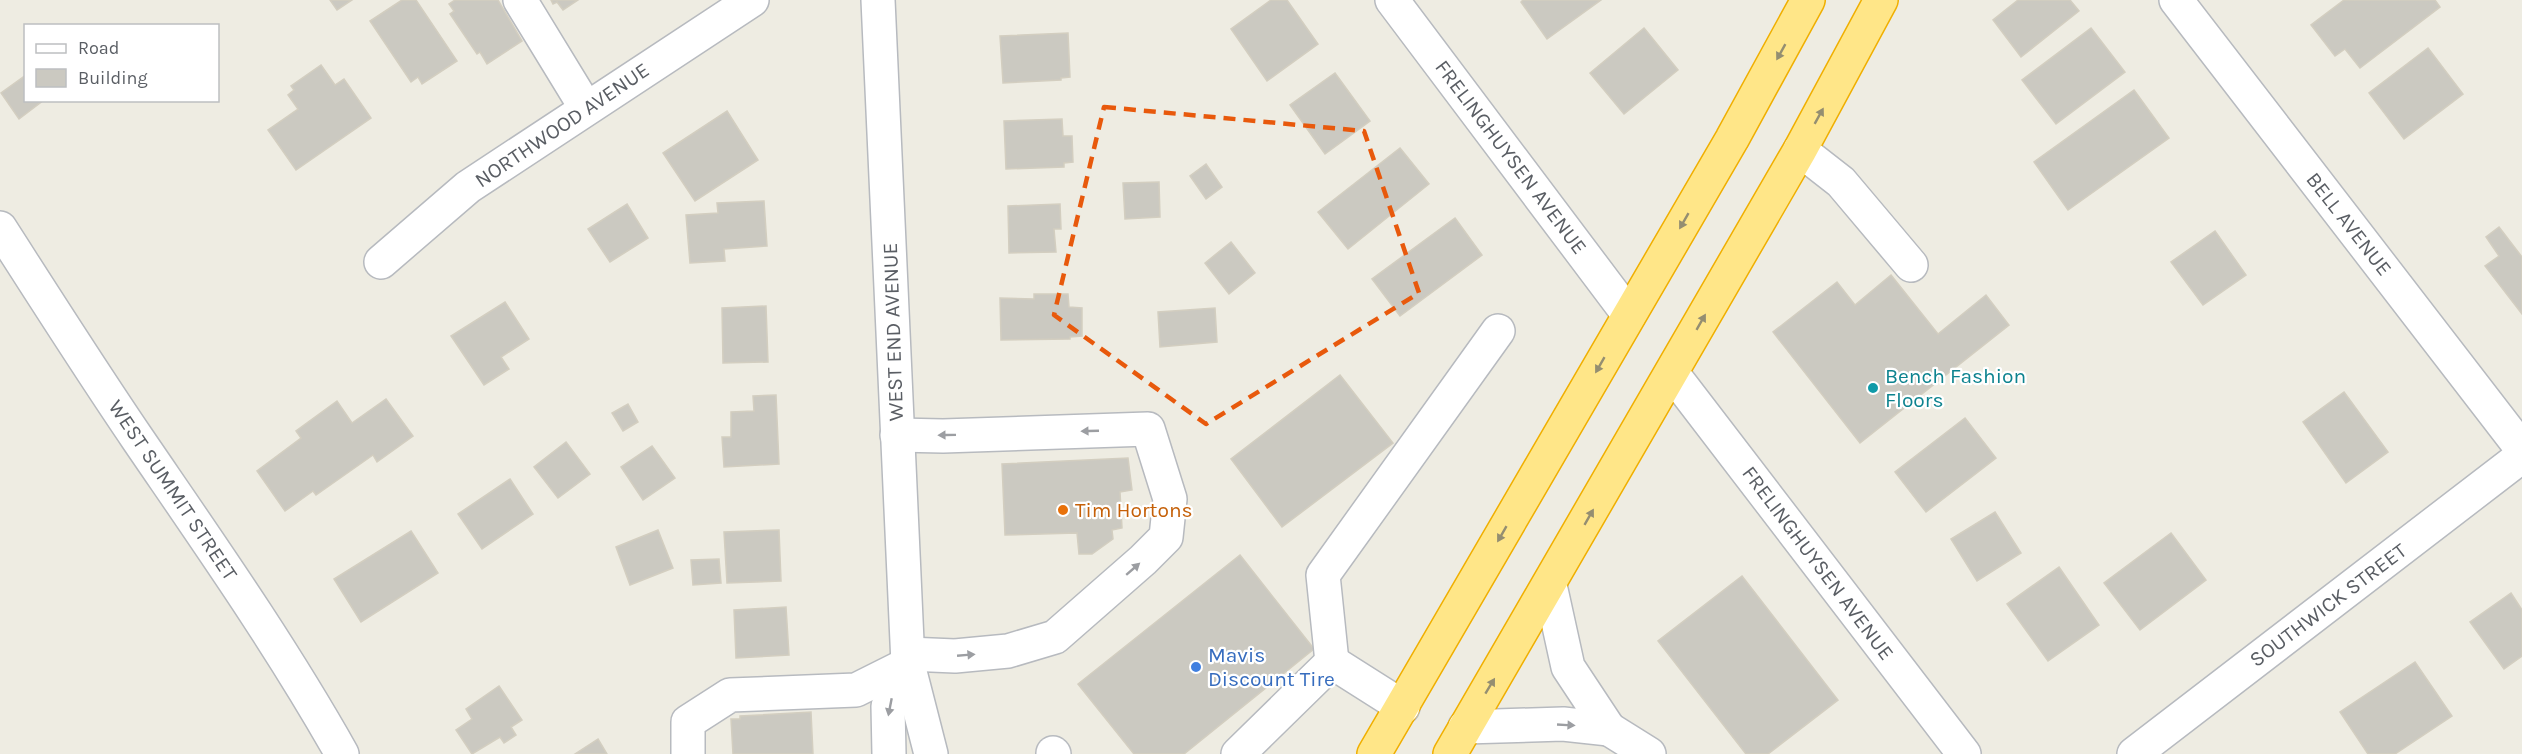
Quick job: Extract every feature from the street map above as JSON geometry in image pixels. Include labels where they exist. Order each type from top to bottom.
[{"type":"highway","points":[[1374,754],[1732,139],[1808,0]]},
{"type":"highway","points":[[1457,741],[1550,585],[1800,150],[1881,0]]},
{"type":"street","points":[[520,0],[586,108]]},
{"type":"street","name":"NORTHWOOD AVENUE","points":[[381,262],[468,187],[752,0]]},
{"type":"street","name":"WEST END AVENUE","points":[[878,0],[908,659],[931,754]]},
{"type":"street","name":"FRELINGHUYSEN AVENUE","points":[[1392,0],[1629,315]]},
{"type":"street","name":"BELL AVENUE","points":[[2176,0],[2522,449]]},
{"type":"street","points":[[1800,150],[1841,182],[1911,265]]},
{"type":"street","name":"WEST SUMMIT STREET","points":[[0,228],[105,391],[265,626],[303,685],[342,754]]},
{"type":"street","points":[[1332,662],[1323,575],[1498,331]]},
{"type":"street","name":"FRELINGHUYSEN AVENUE","points":[[1672,372],[1964,754]]},
{"type":"street","points":[[688,754],[688,722],[730,694],[856,690],[908,659],[1008,651],[1055,637],[1166,537],[1170,499],[1148,429],[943,436],[897,435]]},
{"type":"street","name":"SOUTHWICK STREET","points":[[2134,754],[2522,456]]},
{"type":"street","points":[[1550,585],[1568,667],[1609,729],[1649,754]]},
{"type":"street","name":"WEST END AVENUE","points":[[889,754],[888,706],[908,659]]},
{"type":"street","points":[[1332,662],[1402,707]]},
{"type":"street","points":[[1238,754],[1332,662]]},
{"type":"street","points":[[1457,741],[1563,724],[1609,729]]},
{"type":"highlighted area","points":[[1104,107],[1364,131],[1419,293],[1206,424],[1054,315]]},
{"type":"building","points":[[330,0],[352,0],[337,10]]},
{"type":"building","points":[[402,0],[416,0],[457,61],[422,84],[418,77],[411,82],[370,21]]},
{"type":"building","points":[[455,0],[498,0],[522,41],[487,64],[480,52],[477,54],[450,14],[454,11],[449,4]]},
{"type":"building","points":[[551,0],[578,0],[563,10],[557,2],[553,4]]},
{"type":"building","points":[[1271,0],[1287,0],[1318,44],[1267,81],[1231,29]]},
{"type":"building","points":[[1523,0],[1601,0],[1547,39],[1521,2]]},
{"type":"building","points":[[2018,0],[2070,0],[2079,11],[2021,57],[1993,20]]},
{"type":"building","points":[[2344,0],[2435,0],[2440,7],[2360,68],[2345,49],[2335,56],[2311,25]]},
{"type":"building","points":[[1644,28],[1678,70],[1624,114],[1590,73]]},
{"type":"building","points":[[2091,28],[2125,72],[2056,124],[2022,80]]},
{"type":"building","points":[[1068,33],[1070,77],[1061,78],[1061,80],[1003,83],[1000,36]]},
{"type":"building","points":[[2428,48],[2463,94],[2404,139],[2369,93]]},
{"type":"building","points":[[321,65],[335,85],[344,79],[371,118],[296,170],[268,130],[298,109],[288,95],[294,90],[291,86]]},
{"type":"building","points":[[1335,73],[1370,121],[1325,154],[1290,105]]},
{"type":"building","points":[[24,76],[24,102],[41,102],[19,119],[1,93]]},
{"type":"building","points":[[2134,90],[2169,138],[2068,210],[2034,162]]},
{"type":"building","points":[[727,111],[758,160],[695,201],[663,153]]},
{"type":"building","points":[[1062,119],[1063,136],[1072,136],[1073,162],[1064,163],[1064,167],[1006,169],[1004,121]]},
{"type":"building","points":[[1400,148],[1429,184],[1348,249],[1318,212]]},
{"type":"building","points":[[1206,164],[1222,187],[1206,199],[1190,176]]},
{"type":"building","points":[[1159,182],[1160,217],[1125,219],[1123,183]]},
{"type":"building","points":[[764,201],[767,246],[724,249],[725,261],[690,263],[686,215],[718,213],[717,203]]},
{"type":"building","points":[[627,204],[648,238],[610,262],[588,229]]},
{"type":"building","points":[[1060,204],[1061,229],[1054,229],[1056,252],[1009,253],[1008,206]]},
{"type":"building","points":[[1455,218],[1482,255],[1400,316],[1372,279]]},
{"type":"building","points":[[2499,227],[2522,257],[2522,314],[2485,266],[2499,256],[2486,237]]},
{"type":"building","points":[[2215,231],[2246,275],[2203,305],[2171,262]]},
{"type":"building","points":[[1231,242],[1255,273],[1229,294],[1205,263]]},
{"type":"building","name":"Bench Fashion Floors","points":[[1891,275],[1938,334],[1986,295],[2009,325],[1860,443],[1773,332],[1837,282],[1855,305]]},
{"type":"building","points":[[1034,294],[1068,294],[1069,307],[1082,308],[1082,336],[1070,337],[1070,339],[1001,340],[1000,298],[1034,299]]},
{"type":"building","points":[[505,302],[529,339],[501,357],[509,369],[484,385],[451,336]]},
{"type":"building","points":[[766,306],[768,362],[723,363],[722,308]]},
{"type":"building","points":[[1215,308],[1217,342],[1160,347],[1158,312]]},
{"type":"building","points":[[1340,375],[1393,443],[1282,527],[1231,459]]},
{"type":"building","points":[[2344,392],[2388,452],[2346,483],[2303,422]]},
{"type":"building","points":[[776,395],[779,464],[724,467],[722,437],[731,437],[731,412],[754,411],[753,396]]},
{"type":"building","points":[[386,399],[413,436],[377,462],[373,455],[316,495],[313,491],[285,511],[257,471],[301,438],[296,431],[337,401],[352,423]]},
{"type":"building","points":[[628,404],[638,422],[623,431],[612,413]]},
{"type":"building","points":[[1965,418],[1996,458],[1926,512],[1895,472]]},
{"type":"building","points":[[566,442],[590,474],[558,498],[534,467]]},
{"type":"building","points":[[652,446],[675,478],[643,500],[621,467]]},
{"type":"building","name":"Tim Hortons","points":[[1128,458],[1132,490],[1120,492],[1122,528],[1112,530],[1113,539],[1092,554],[1079,554],[1077,533],[1005,535],[1002,464]]},
{"type":"building","points":[[510,479],[533,514],[482,549],[458,514]]},
{"type":"building","points":[[1995,512],[2021,553],[1977,581],[1951,539]]},
{"type":"building","points":[[658,530],[673,568],[630,585],[616,547]]},
{"type":"building","points":[[779,530],[781,581],[727,583],[724,532]]},
{"type":"building","points":[[411,531],[438,573],[361,622],[334,579]]},
{"type":"building","points":[[2171,533],[2206,580],[2140,630],[2104,583]]},
{"type":"building","name":"Mavis Discount Tire","points":[[1240,555],[1314,649],[1184,754],[1134,754],[1078,684]]},
{"type":"building","points":[[719,559],[721,583],[693,585],[691,560]]},
{"type":"building","points":[[2059,567],[2099,625],[2048,661],[2007,604]]},
{"type":"building","points":[[1742,576],[1838,700],[1768,754],[1746,754],[1658,641]]},
{"type":"building","points":[[2511,593],[2522,610],[2522,656],[2504,669],[2470,622]]},
{"type":"building","points":[[786,607],[789,655],[736,658],[734,610]]},
{"type":"building","points":[[2415,662],[2452,716],[2395,754],[2368,754],[2340,712]]},
{"type":"building","points":[[499,686],[522,720],[511,727],[516,735],[504,743],[500,737],[472,754],[456,730],[472,719],[466,709]]},
{"type":"building","points":[[811,712],[813,754],[733,754],[731,719],[740,719],[740,716]]},
{"type":"building","points":[[598,739],[607,754],[575,754]]},
{"type":"place","name":"Bench Fashion Floors","points":[[1873,388]]},
{"type":"place","name":"Tim Hortons","points":[[1063,510]]},
{"type":"place","name":"Mavis Discount Tire","points":[[1196,667]]}]
